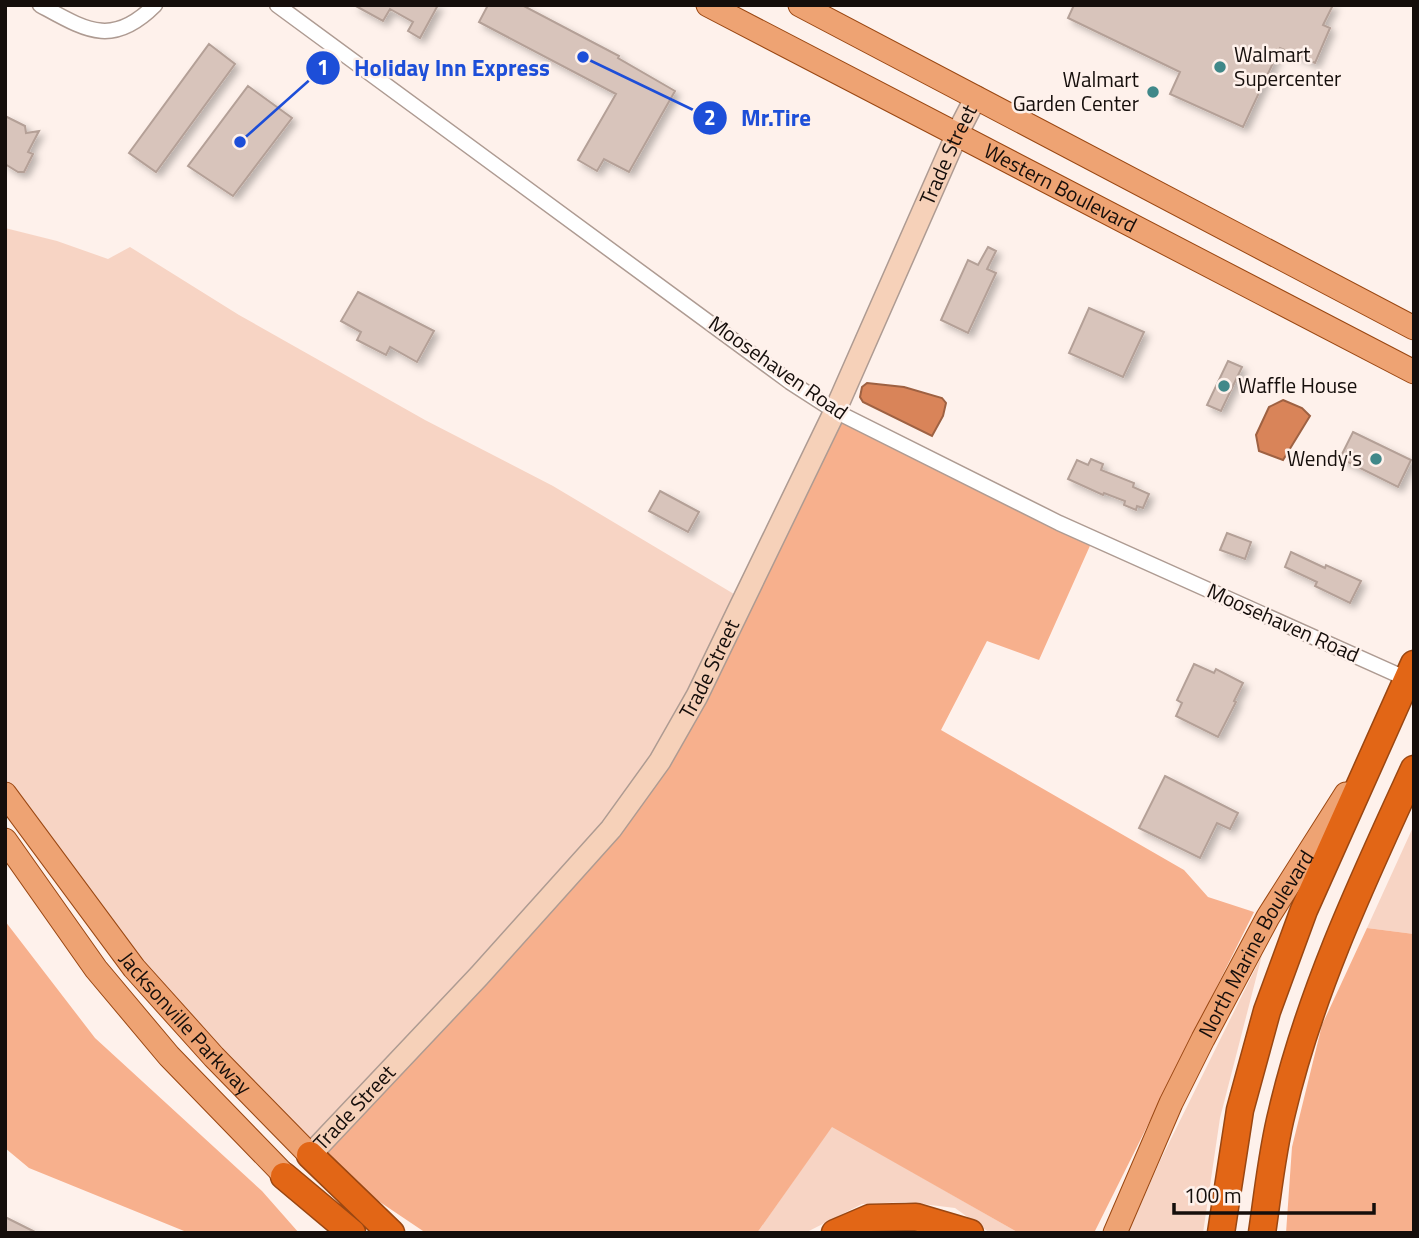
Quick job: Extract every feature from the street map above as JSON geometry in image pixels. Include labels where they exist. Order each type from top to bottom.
[{"type":"highway","name":"North Marine Boulevard","points":[[1378,744],[1410,671]]},
{"type":"highway","points":[[1221,1233],[1240,1110],[1266,1011],[1304,910],[1378,744]]},
{"type":"highway","points":[[1262,1233],[1281,1112],[1303,1038],[1339,936],[1414,769]]},
{"type":"highway","name":"Jacksonville Parkway","points":[[310,1155],[391,1233]]},
{"type":"highway","name":"Jacksonville Parkway","points":[[284,1175],[352,1233]]},
{"type":"highway","points":[[835,1233],[870,1218],[916,1217],[970,1233]]},
{"type":"main road","name":"Western Boulevard","points":[[708,5],[1414,372]]},
{"type":"main road","name":"Western Boulevard","points":[[800,5],[1414,328]]},
{"type":"main road","name":"North Marine Boulevard","points":[[1115,1233],[1171,1103],[1268,917],[1378,744]]},
{"type":"main road","name":"Jacksonville Parkway","points":[[5,794],[134,968],[214,1057],[310,1155]]},
{"type":"main road","name":"Jacksonville Parkway","points":[[5,840],[96,970],[169,1056],[284,1175]]},
{"type":"main road","points":[[284,1175],[340,1233]]},
{"type":"street","points":[[40,5],[74,24],[111,32],[142,18],[155,5]]},
{"type":"street","name":"Moosehaven Road","points":[[277,5],[790,382],[835,411],[1059,523],[1410,671]]},
{"type":"street","name":"Trade Street","points":[[310,1155],[479,976],[611,829],[660,761],[698,696],[835,411],[957,134],[976,97]]},
{"type":"shaded area","points":[[5,228],[57,241],[108,259],[130,247],[239,315],[425,420],[553,486],[744,600],[660,761],[310,1155],[214,1057],[5,794]]},
{"type":"shaded area","points":[[867,383],[904,387],[942,398],[946,403],[943,416],[932,436],[863,402],[860,397],[862,387]]},
{"type":"shaded area","points":[[1283,400],[1302,408],[1310,416],[1283,460],[1259,451],[1256,435],[1269,407]]},
{"type":"shaded area","points":[[835,411],[1093,539],[1039,660],[987,641],[941,730],[1184,870],[1208,897],[1254,912],[1094,1233],[1019,1233],[832,1127],[757,1233],[426,1233],[310,1155],[660,761]]},
{"type":"shaded area","points":[[1414,825],[1414,934],[1367,928]]},
{"type":"shaded area","points":[[5,921],[95,1038],[262,1191],[299,1233],[189,1233],[29,1168],[5,1148]]},
{"type":"shaded area","points":[[1367,928],[1414,934],[1414,1233],[1286,1233],[1292,1147],[1322,1025]]},
{"type":"shaded area","points":[[1262,955],[1220,1118],[1203,1233],[1128,1233],[1160,1161]]},
{"type":"shaded area","points":[[832,1126],[1019,1233],[990,1233],[955,1208],[906,1202],[862,1204],[805,1233],[757,1233]]},
{"type":"building","points":[[354,5],[438,5],[420,38],[408,31],[413,22],[390,9],[383,21]]},
{"type":"building","points":[[488,5],[522,5],[619,56],[618,58],[675,91],[629,172],[604,159],[597,171],[578,160],[616,94],[479,22]]},
{"type":"building","name":"Walmart Supercenter","points":[[1074,5],[1333,5],[1323,25],[1330,28],[1315,63],[1280,48],[1243,127],[1170,94],[1180,72],[1068,18]]},
{"type":"building","points":[[209,44],[235,64],[156,172],[129,153]]},
{"type":"building","points":[[248,86],[292,118],[233,196],[188,166]]},
{"type":"building","points":[[5,116],[25,126],[26,133],[39,131],[28,152],[33,154],[24,172],[18,172],[5,164]]},
{"type":"building","points":[[988,247],[996,251],[987,269],[996,273],[968,333],[941,320],[968,260],[978,265]]},
{"type":"building","points":[[358,292],[434,331],[417,362],[390,347],[386,355],[357,340],[361,332],[341,321]]},
{"type":"building","points":[[1089,308],[1144,332],[1123,377],[1069,353]]},
{"type":"building","name":"Waffle House","points":[[1228,361],[1242,367],[1221,411],[1207,405]]},
{"type":"building","name":"Wendy's","points":[[1353,432],[1411,460],[1398,487],[1340,458]]},
{"type":"building","points":[[1091,459],[1103,464],[1101,470],[1134,483],[1133,487],[1149,494],[1143,508],[1137,506],[1136,510],[1124,505],[1125,501],[1104,493],[1103,495],[1068,479],[1077,460],[1088,465]]},
{"type":"building","points":[[660,491],[699,512],[688,532],[649,511]]},
{"type":"building","points":[[1227,533],[1251,542],[1245,559],[1220,550]]},
{"type":"building","points":[[1291,552],[1361,581],[1350,603],[1315,586],[1317,582],[1285,567]]},
{"type":"building","points":[[1194,664],[1214,673],[1216,669],[1243,683],[1218,737],[1176,716],[1182,703],[1177,700]]},
{"type":"building","points":[[1165,776],[1238,813],[1230,829],[1217,823],[1200,858],[1139,828]]},
{"type":"building","points":[[5,1217],[37,1233],[5,1233]]},
{"type":"place","name":"Mr.Tire","points":[[583,57]]},
{"type":"place","name":"Walmart Supercenter","points":[[1220,67]]},
{"type":"place","name":"Walmart Garden Center","points":[[1153,92]]},
{"type":"place","name":"Holiday Inn Express","points":[[240,142]]},
{"type":"place","name":"Waffle House","points":[[1224,386]]},
{"type":"place","name":"Wendy's","points":[[1376,459]]}]
